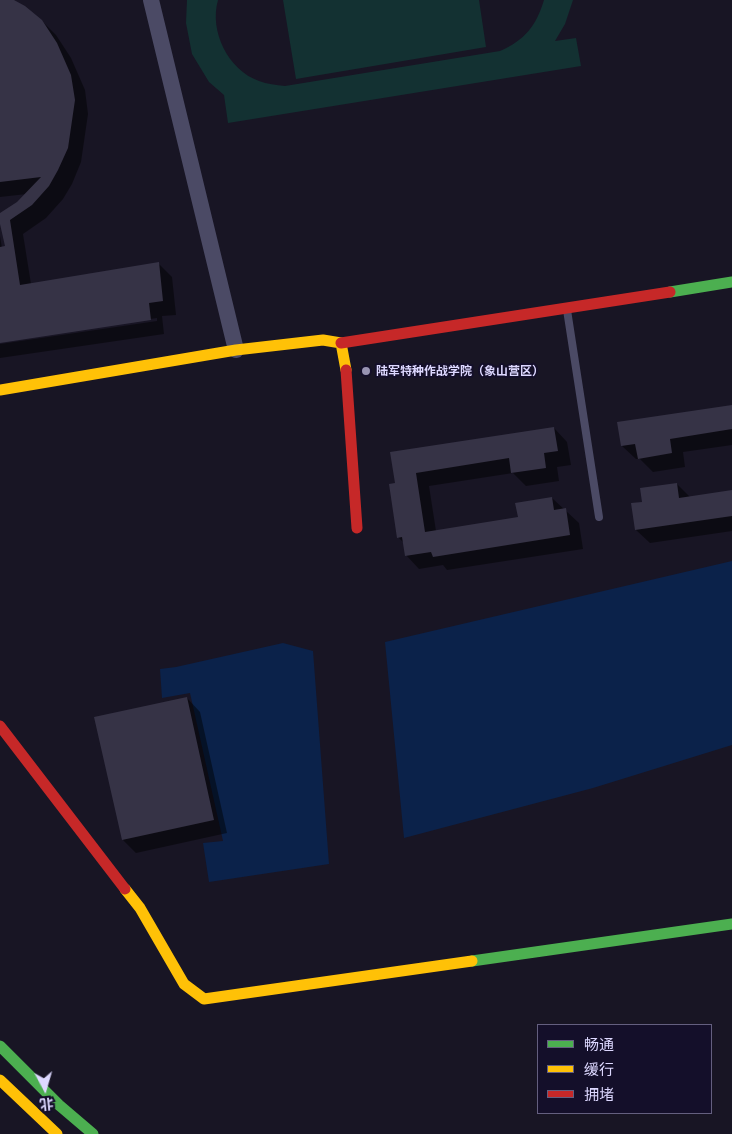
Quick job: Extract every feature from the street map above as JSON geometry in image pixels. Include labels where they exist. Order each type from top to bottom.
[{"type":"main road","points":[[0,390],[236,350],[323,340],[341,343],[732,282]]},
{"type":"main road","points":[[341,343],[347,375],[357,528]]},
{"type":"main road","points":[[0,726],[140,908],[184,984],[204,999],[732,924]]},
{"type":"main road","points":[[0,1046],[59,1105],[93,1134]]},
{"type":"main road","points":[[0,1080],[57,1134]]},
{"type":"street","points":[[150,0],[236,350]]},
{"type":"lane","points":[[567,308],[599,518]]},
{"type":"green space","points":[[187,0],[218,0],[216,24],[219,36],[230,59],[248,76],[272,84],[285,86],[500,51],[523,37],[533,25],[544,0],[573,0],[565,24],[555,41],[576,38],[581,66],[228,123],[224,95],[209,82],[192,54],[186,23]]},
{"type":"green space","points":[[283,0],[479,0],[486,47],[296,79]]},
{"type":"water","points":[[732,561],[732,745],[593,788],[404,838],[385,642]]},
{"type":"water","points":[[283,643],[313,651],[329,864],[209,882],[203,843],[223,841],[190,693],[162,698],[160,669]]},
{"type":"building","points":[[0,0],[14,0],[25,6],[42,20],[57,43],[71,75],[75,100],[68,148],[58,170],[49,186],[32,205],[10,220],[20,285],[159,262],[163,301],[149,303],[151,320],[0,343],[0,247],[5,246],[0,224],[0,213],[17,202],[41,177],[0,182]]},
{"type":"building","points":[[732,405],[732,429],[670,439],[672,453],[638,459],[635,444],[621,446],[617,422]]},
{"type":"building","points":[[554,427],[558,451],[544,453],[546,468],[511,473],[509,458],[416,473],[425,532],[518,517],[515,503],[552,497],[554,510],[566,508],[570,535],[433,557],[431,552],[405,556],[402,537],[397,538],[389,484],[395,483],[390,452]]},
{"type":"building","points":[[677,483],[679,498],[732,490],[732,516],[635,530],[631,503],[642,502],[640,488]]},
{"type":"building","points":[[187,697],[214,820],[122,840],[94,717]]},
{"type":"traffic: fast","points":[[670,292],[732,282]]},
{"type":"traffic: fast","points":[[472,961],[732,924]]},
{"type":"traffic: fast","points":[[0,1046],[59,1105],[93,1134]]},
{"type":"traffic: slow","points":[[0,390],[236,350],[323,340],[341,343],[346,370]]},
{"type":"traffic: slow","points":[[125,889],[140,908],[184,984],[204,999],[472,961]]},
{"type":"traffic: slow","points":[[0,1080],[57,1134]]},
{"type":"traffic: jam","points":[[341,343],[670,292]]},
{"type":"traffic: jam","points":[[346,370],[357,528]]},
{"type":"traffic: jam","points":[[0,726],[125,889]]},
{"type":"place","name":"陆军特种作战学院（象山营区）","points":[[366,371]]}]
